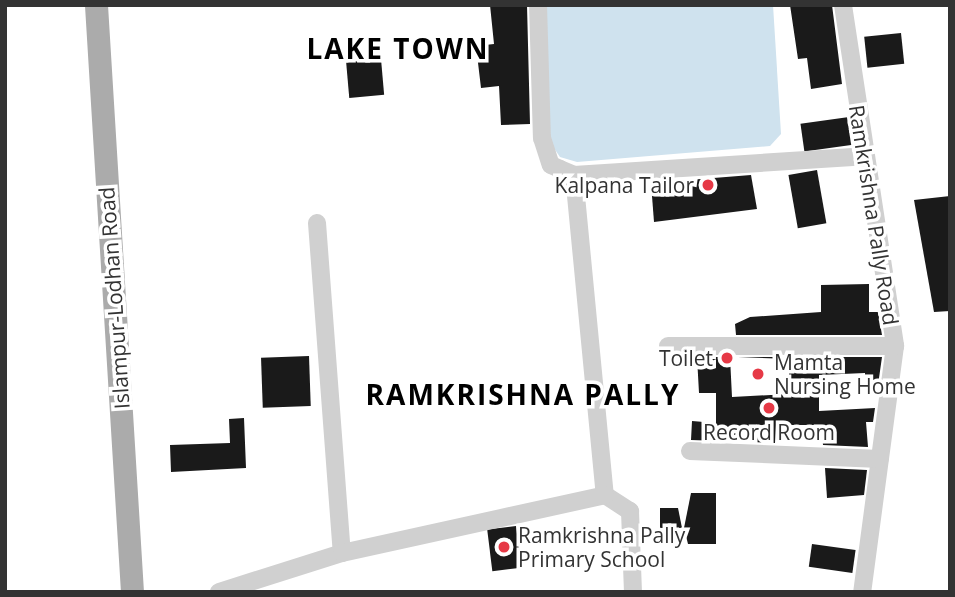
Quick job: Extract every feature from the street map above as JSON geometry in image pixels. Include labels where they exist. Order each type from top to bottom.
[{"type":"main road","name":"Islampur-Lodhan Road","points":[[96,5],[132,592]]},
{"type":"street","points":[[538,5],[542,138],[551,165],[574,175],[864,156]]},
{"type":"street","name":"Ramkrishna Pally Road","points":[[843,5],[895,346],[862,592]]},
{"type":"street","points":[[574,175],[605,495]]},
{"type":"street","points":[[317,223],[342,553]]},
{"type":"street","points":[[668,346],[895,346]]},
{"type":"street","points":[[690,451],[880,459]]},
{"type":"street","points":[[219,592],[342,553],[605,495],[630,511],[633,592]]},
{"type":"water","points":[[544,5],[773,5],[781,134],[770,146],[577,162],[560,157],[549,141]]},
{"type":"building","points":[[490,5],[527,5],[530,124],[501,125],[499,86],[481,88],[476,46],[494,44]]},
{"type":"building","points":[[790,5],[832,5],[842,84],[811,89],[807,58],[798,59]]},
{"type":"building","points":[[901,33],[904,64],[867,68],[864,37]]},
{"type":"building","points":[[381,59],[384,95],[349,98],[346,62]]},
{"type":"building","points":[[849,117],[853,145],[804,152],[800,124]]},
{"type":"building","points":[[817,170],[826,223],[798,228],[788,175]]},
{"type":"building","points":[[751,175],[757,209],[654,222],[651,183]]},
{"type":"building","points":[[950,196],[950,311],[934,312],[914,200]]},
{"type":"building","points":[[869,284],[869,312],[878,312],[882,335],[736,335],[735,324],[750,317],[821,312],[821,285]]},
{"type":"building","points":[[309,356],[311,406],[263,408],[261,358]]},
{"type":"building","points":[[697,357],[730,357],[732,397],[789,394],[789,359],[738,357],[882,357],[877,392],[865,392],[865,373],[819,375],[819,411],[875,408],[873,422],[866,422],[868,447],[823,445],[821,425],[776,425],[775,443],[691,440],[692,421],[716,423],[716,393],[699,393]]},
{"type":"building","points":[[244,418],[246,468],[171,472],[170,445],[230,443],[229,419]]},
{"type":"building","points":[[825,468],[867,470],[864,495],[827,498]]},
{"type":"building","points":[[691,493],[716,493],[716,544],[688,544],[684,528]]},
{"type":"building","points":[[660,508],[678,508],[682,528],[660,528]]},
{"type":"building","name":"Ramkrishna Pally Primary School","points":[[516,526],[521,568],[492,571],[487,530]]},
{"type":"building","points":[[812,544],[856,550],[852,573],[809,567]]},
{"type":"place","name":"Kalpana Tailor","points":[[708,185]]},
{"type":"place","name":"Toilet","points":[[727,358]]},
{"type":"place","name":"Mamta Nursing Home","points":[[758,374]]},
{"type":"place","name":"Record Room","points":[[769,408]]},
{"type":"place","name":"Ramkrishna Pally Primary School","points":[[504,547]]},
{"type":"district","name":"LAKE TOWN","points":[[398,48]]},
{"type":"district","name":"RAMKRISHNA PALLY","points":[[523,394]]}]
